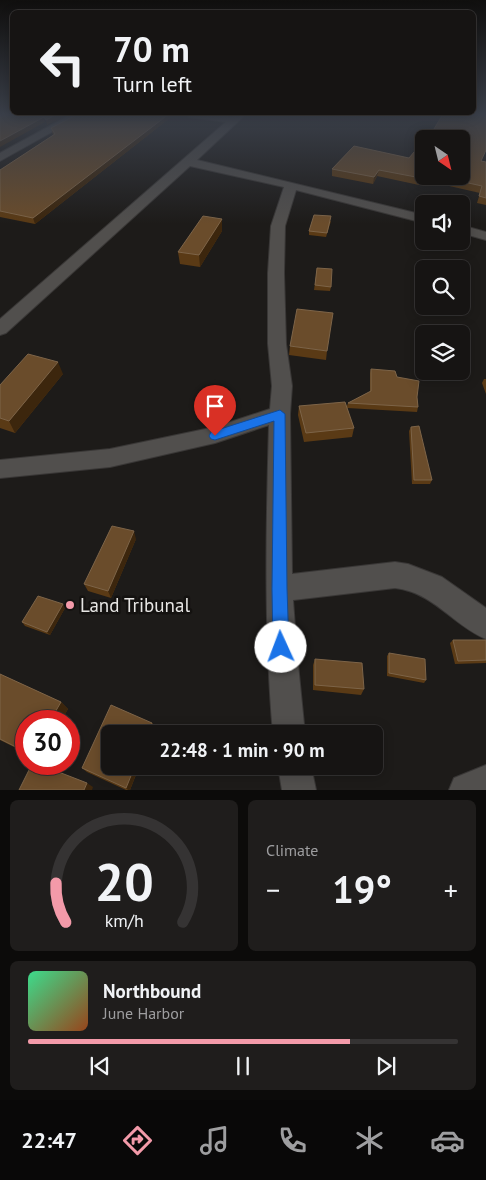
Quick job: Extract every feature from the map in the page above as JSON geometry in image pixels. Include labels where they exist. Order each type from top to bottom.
[{"type":"street","points":[[0,158],[13,151]]},
{"type":"street","points":[[0,329],[198,151]]},
{"type":"street","points":[[186,161],[415,217]]},
{"type":"street","points":[[288,725],[283,685],[279,589],[280,414],[282,386],[277,344],[277,244],[278,226],[291,185]]},
{"type":"street","points":[[470,232],[486,236]]},
{"type":"street","points":[[0,469],[110,458],[215,436],[280,414]]},
{"type":"street","points":[[279,589],[407,575],[434,587],[486,625]]},
{"type":"street","points":[[296,775],[298,790]]},
{"type":"street","points":[[466,790],[486,782]]},
{"type":"building","points":[[29,151],[121,151],[33,218],[0,211],[0,170]]},
{"type":"building","points":[[349,151],[376,151],[409,158],[415,151],[415,177],[379,170],[374,177],[332,169]]},
{"type":"building","points":[[470,151],[486,151],[481,161],[486,162],[486,198],[479,196],[482,186],[470,183]]},
{"type":"building","points":[[314,215],[331,216],[327,233],[309,231]]},
{"type":"building","points":[[203,216],[222,219],[199,255],[178,252]]},
{"type":"building","points":[[317,268],[332,269],[331,287],[315,285]]},
{"type":"building","points":[[297,309],[333,313],[327,351],[290,346]]},
{"type":"building","points":[[28,354],[58,362],[9,421],[0,418],[0,385]]},
{"type":"building","points":[[371,369],[395,371],[397,377],[419,381],[418,407],[348,403],[371,391]]},
{"type":"building","points":[[345,402],[354,428],[306,433],[299,406]]},
{"type":"building","points":[[419,426],[432,480],[414,480],[411,427]]},
{"type":"building","points":[[112,526],[134,531],[108,591],[84,584]]},
{"type":"building","points":[[38,596],[63,604],[47,632],[22,622]]},
{"type":"building","points":[[453,640],[486,640],[486,660],[458,661]]},
{"type":"building","points":[[389,653],[425,659],[426,680],[389,673]]},
{"type":"building","points":[[315,659],[362,663],[364,689],[315,685]]},
{"type":"building","points":[[0,674],[61,702],[56,710],[15,710],[15,746],[0,739]]},
{"type":"building","points":[[111,705],[152,723],[151,725],[102,725]]},
{"type":"building","points":[[101,727],[101,775],[131,775],[126,788],[82,768]]},
{"type":"building","points":[[26,775],[66,775],[87,783],[84,790],[19,790]]},
{"type":"place","name":"Land Tribunal","points":[[70,605]]},
{"type":"route","points":[[215,436],[280,414],[279,589],[281,647]]}]
